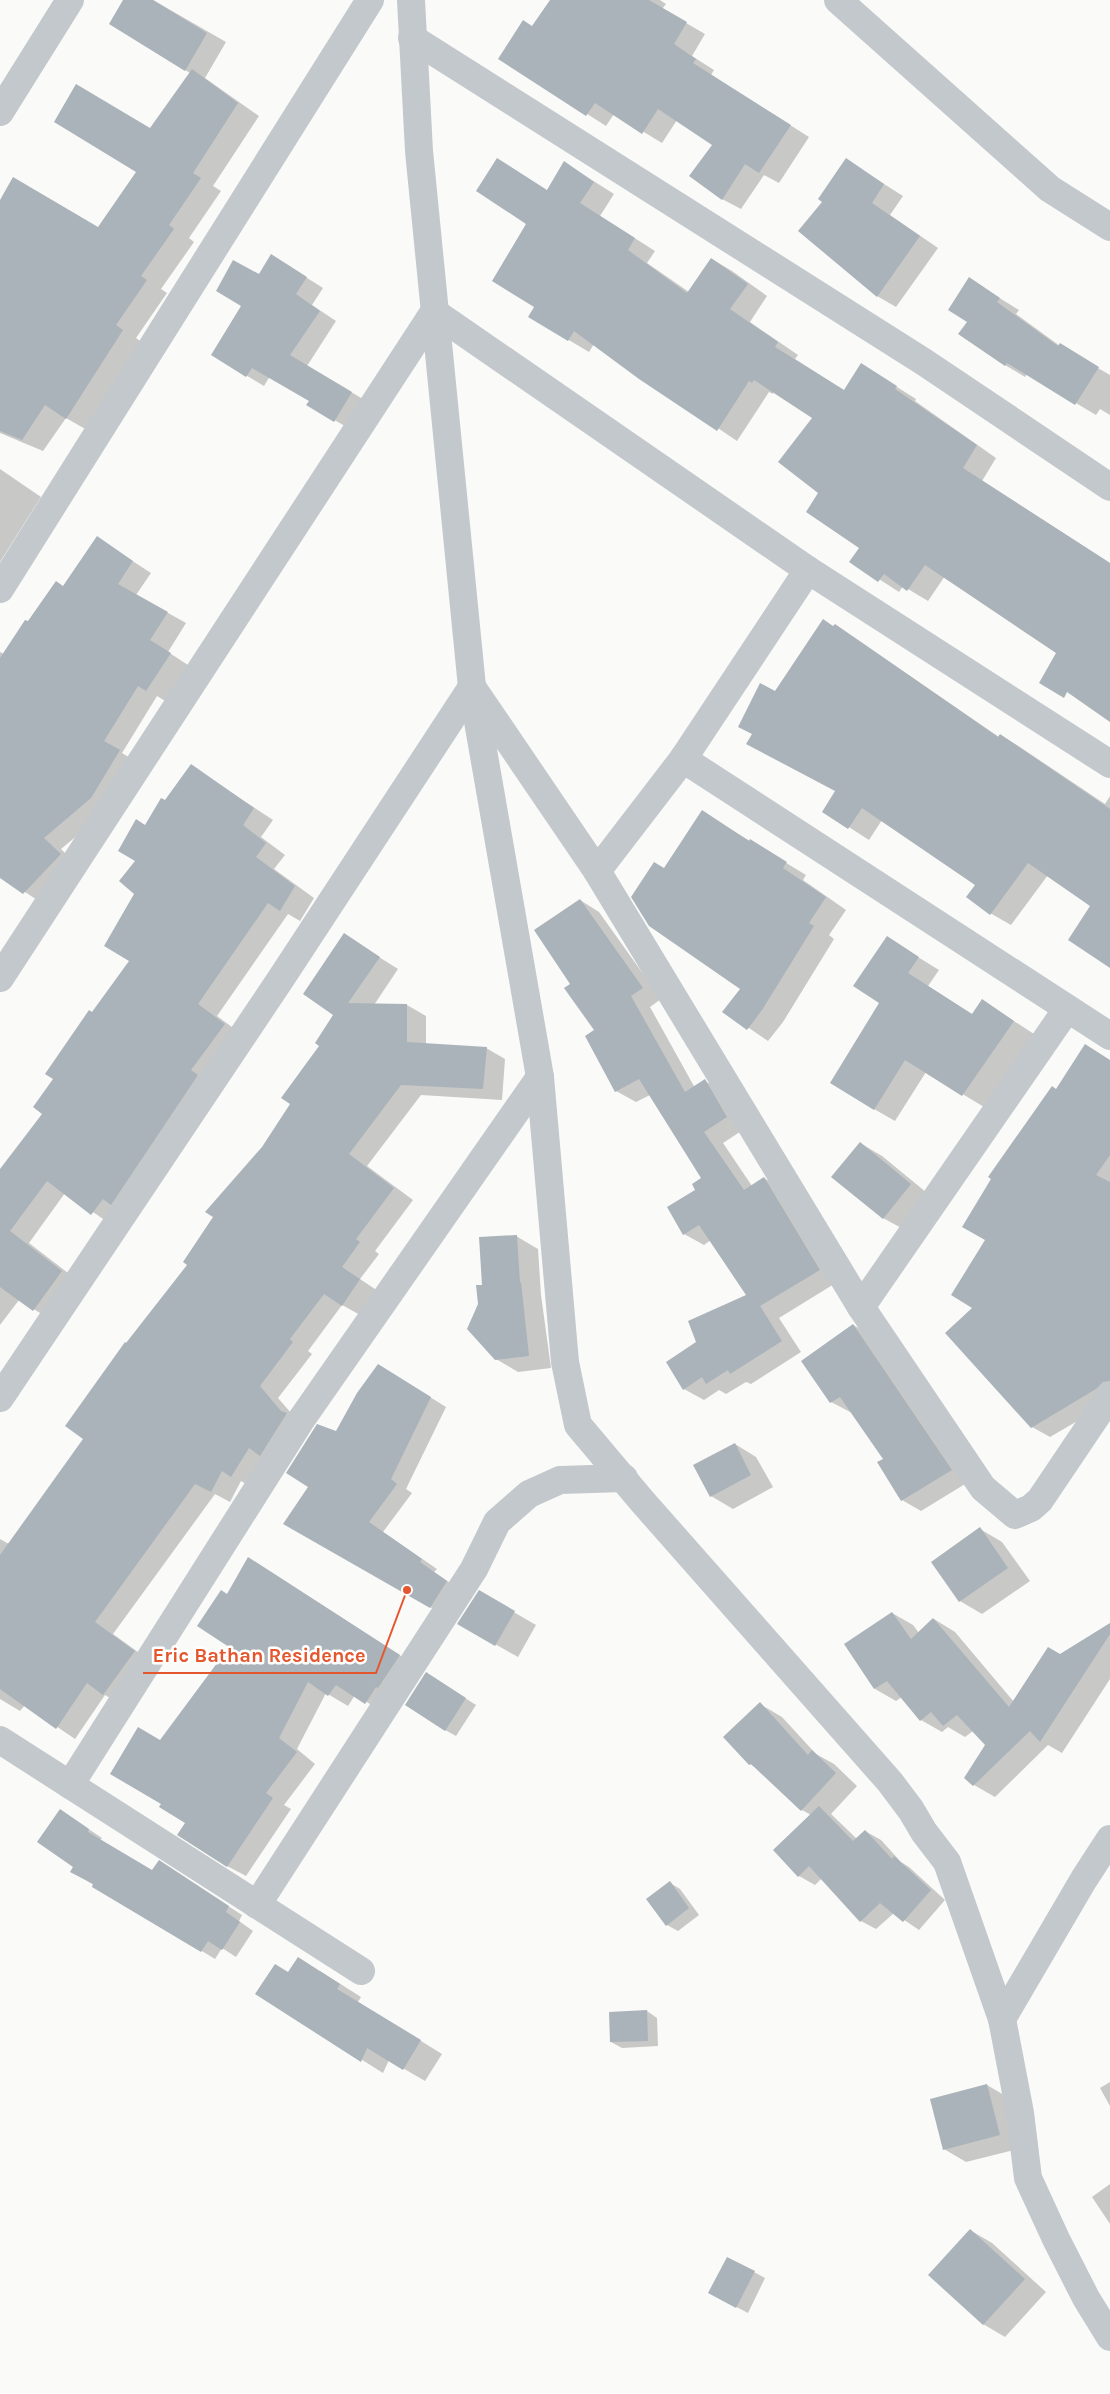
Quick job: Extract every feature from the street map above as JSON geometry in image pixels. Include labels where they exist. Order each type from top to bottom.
[{"type":"street","points":[[0,112],[70,0]]},
{"type":"street","points":[[0,589],[370,0]]},
{"type":"street","points":[[411,0],[419,151],[472,688],[540,1077],[565,1362],[578,1425],[642,1502],[911,1810],[924,1832],[947,1862],[1002,2019],[1020,2113],[1028,2178],[1086,2298],[1110,2337]]},
{"type":"street","points":[[838,0],[1050,189],[1110,228]]},
{"type":"street","points":[[412,38],[924,362],[1110,486]]},
{"type":"street","points":[[434,312],[808,570],[1110,764]]},
{"type":"street","points":[[0,978],[434,312]]},
{"type":"street","points":[[597,870],[683,759],[808,570]]},
{"type":"street","points":[[472,688],[597,870],[861,1307],[983,1488],[1015,1515],[1031,1508],[1040,1500],[1110,1396]]},
{"type":"street","points":[[0,1398],[282,977],[472,688]]},
{"type":"street","points":[[683,759],[1110,1036]]},
{"type":"street","points":[[861,1307],[1067,1009]]},
{"type":"street","points":[[70,1785],[301,1420],[540,1077]]},
{"type":"street","points":[[257,1905],[474,1569],[497,1522],[529,1494],[560,1480],[624,1478]]},
{"type":"street","points":[[0,1740],[360,1972]]},
{"type":"street","points":[[1002,2019],[1084,1880],[1110,1840]]},
{"type":"building","points":[[123,0],[153,0],[207,33],[185,71],[109,24]]},
{"type":"building","points":[[550,0],[649,0],[687,22],[674,44],[696,59],[693,63],[791,125],[759,173],[745,164],[722,200],[689,176],[712,145],[658,109],[642,134],[595,103],[586,116],[498,59],[523,20],[532,26]]},
{"type":"building","points":[[192,69],[238,103],[193,173],[201,178],[169,225],[174,229],[141,276],[147,280],[116,325],[123,330],[66,419],[45,405],[22,440],[0,431],[0,200],[13,177],[98,227],[136,172],[54,122],[76,84],[150,128]]},
{"type":"building","points":[[497,158],[547,190],[564,161],[594,182],[580,203],[635,238],[628,250],[687,293],[711,258],[748,284],[730,309],[778,342],[775,347],[844,390],[861,363],[897,386],[895,389],[977,445],[963,468],[1110,563],[1110,722],[1067,692],[1064,698],[1039,683],[1056,653],[925,565],[907,591],[884,574],[878,582],[849,562],[859,548],[806,512],[818,493],[778,462],[812,418],[754,380],[752,383],[749,381],[717,431],[639,379],[574,331],[568,341],[528,317],[534,307],[492,281],[526,224],[476,191]]},
{"type":"building","points":[[846,158],[884,184],[872,203],[920,236],[877,297],[798,231],[822,202],[818,199]]},
{"type":"building","points":[[271,254],[307,277],[296,294],[320,311],[290,355],[352,392],[334,422],[306,405],[309,401],[252,368],[246,377],[211,355],[241,306],[216,291],[233,260],[259,274]]},
{"type":"building","points":[[969,277],[1000,298],[997,302],[1058,346],[1060,343],[1099,367],[1075,405],[1007,363],[1005,366],[958,334],[967,322],[948,310]]},
{"type":"building","points":[[97,536],[133,561],[118,584],[168,612],[150,640],[171,653],[146,691],[138,686],[104,741],[120,750],[91,798],[44,838],[61,854],[23,894],[0,878],[0,658],[25,620],[28,621],[56,581],[63,586]]},
{"type":"building","points":[[823,619],[833,626],[835,624],[998,737],[1000,734],[1110,809],[1110,968],[1068,940],[1090,906],[1028,863],[990,915],[966,897],[975,885],[862,808],[848,829],[822,812],[835,791],[746,744],[752,734],[738,727],[760,683],[775,691]]},
{"type":"building","points":[[191,764],[254,808],[243,825],[266,843],[256,857],[295,886],[280,911],[268,903],[198,1004],[225,1024],[191,1070],[198,1075],[111,1205],[103,1199],[91,1215],[47,1181],[10,1231],[62,1271],[33,1311],[0,1287],[0,1169],[42,1114],[33,1107],[53,1079],[45,1074],[89,1010],[92,1012],[129,961],[104,946],[134,894],[119,881],[135,861],[118,851],[136,819],[145,825],[161,798],[165,800]]},
{"type":"building","points":[[702,810],[749,841],[750,839],[787,862],[783,868],[826,897],[809,923],[814,926],[762,1010],[747,1030],[722,1012],[740,989],[649,926],[631,897],[654,862],[664,868]]},
{"type":"building","points":[[580,899],[643,988],[631,996],[685,1092],[705,1079],[727,1117],[704,1132],[744,1190],[764,1177],[820,1270],[760,1306],[782,1341],[730,1374],[728,1370],[706,1384],[702,1377],[683,1390],[666,1362],[696,1342],[688,1321],[746,1295],[699,1225],[683,1235],[667,1207],[695,1190],[692,1184],[701,1178],[639,1079],[615,1092],[585,1036],[594,1030],[564,988],[570,984],[534,930]]},
{"type":"building","points":[[344,933],[380,957],[348,1003],[407,1004],[407,1042],[487,1047],[483,1089],[401,1085],[349,1154],[394,1188],[356,1239],[360,1242],[342,1267],[360,1279],[342,1306],[324,1294],[290,1339],[293,1342],[260,1386],[281,1411],[287,1413],[260,1456],[249,1448],[231,1477],[222,1471],[211,1492],[195,1484],[95,1622],[135,1651],[103,1695],[87,1683],[56,1729],[0,1689],[0,1555],[83,1439],[65,1426],[125,1342],[187,1265],[183,1262],[213,1217],[205,1212],[262,1147],[290,1104],[281,1098],[319,1046],[315,1043],[333,1015],[303,994]]},
{"type":"building","points":[[887,936],[919,957],[908,973],[972,1014],[982,999],[1014,1021],[962,1096],[905,1060],[874,1110],[830,1083],[879,1003],[853,986]]},
{"type":"building","points":[[1085,1044],[1110,1060],[1110,1155],[1096,1175],[1110,1182],[1110,1381],[1103,1382],[1096,1389],[1031,1428],[945,1333],[972,1308],[951,1295],[985,1240],[962,1227],[991,1179],[988,1177],[1052,1086],[1056,1089]]},
{"type":"building","points":[[860,1142],[911,1184],[883,1219],[831,1177]]},
{"type":"building","points":[[517,1235],[520,1283],[529,1356],[495,1360],[467,1329],[478,1304],[476,1285],[482,1285],[479,1237]]},
{"type":"building","points":[[853,1324],[952,1470],[901,1501],[877,1462],[883,1459],[840,1397],[830,1403],[801,1361]]},
{"type":"building","points":[[378,1364],[431,1397],[391,1479],[397,1484],[369,1522],[422,1559],[420,1562],[447,1581],[430,1608],[283,1524],[308,1487],[286,1473],[317,1424],[336,1431],[357,1393]]},
{"type":"building","points":[[735,1443],[751,1475],[710,1497],[693,1465]]},
{"type":"building","points":[[980,1527],[1008,1568],[959,1602],[931,1562]]},
{"type":"building","points":[[248,1557],[400,1655],[365,1704],[336,1685],[328,1696],[308,1682],[279,1738],[297,1752],[266,1793],[273,1798],[227,1867],[177,1835],[185,1823],[159,1807],[161,1804],[110,1774],[138,1727],[160,1740],[229,1647],[197,1626],[221,1590],[227,1594]]},
{"type":"building","points":[[479,1590],[515,1611],[495,1646],[457,1624]]},
{"type":"building","points":[[892,1612],[911,1639],[933,1618],[1009,1707],[1048,1647],[1060,1654],[1110,1623],[1110,1634],[1040,1742],[1030,1731],[973,1786],[964,1778],[985,1745],[957,1715],[943,1726],[931,1712],[920,1721],[887,1681],[874,1689],[844,1644]]},
{"type":"building","points":[[426,1672],[466,1698],[445,1731],[405,1705]]},
{"type":"building","points":[[760,1702],[808,1755],[812,1750],[836,1773],[801,1811],[751,1764],[749,1765],[723,1737]]},
{"type":"building","points":[[819,1806],[853,1841],[865,1830],[892,1859],[894,1856],[931,1890],[903,1922],[880,1903],[860,1922],[809,1866],[798,1877],[773,1850]]},
{"type":"building","points":[[60,1809],[89,1829],[88,1832],[152,1870],[159,1860],[229,1906],[226,1912],[240,1922],[222,1950],[208,1941],[201,1952],[92,1887],[93,1884],[70,1872],[73,1867],[37,1842]]},
{"type":"building","points":[[670,1881],[689,1908],[666,1926],[646,1899]]},
{"type":"building","points":[[298,1957],[340,1984],[337,1989],[421,2040],[403,2070],[367,2048],[361,2062],[255,1994],[275,1964],[288,1972]]},
{"type":"building","points":[[647,2010],[648,2041],[610,2042],[609,2012]]},
{"type":"building","points":[[987,2084],[1000,2135],[943,2150],[930,2099]]},
{"type":"building","points":[[970,2229],[1025,2279],[983,2325],[928,2275]]},
{"type":"building","points":[[727,2257],[755,2271],[736,2308],[708,2293]]},
{"type":"place","name":"Eric Bathan Residence","points":[[407,1590]]}]
